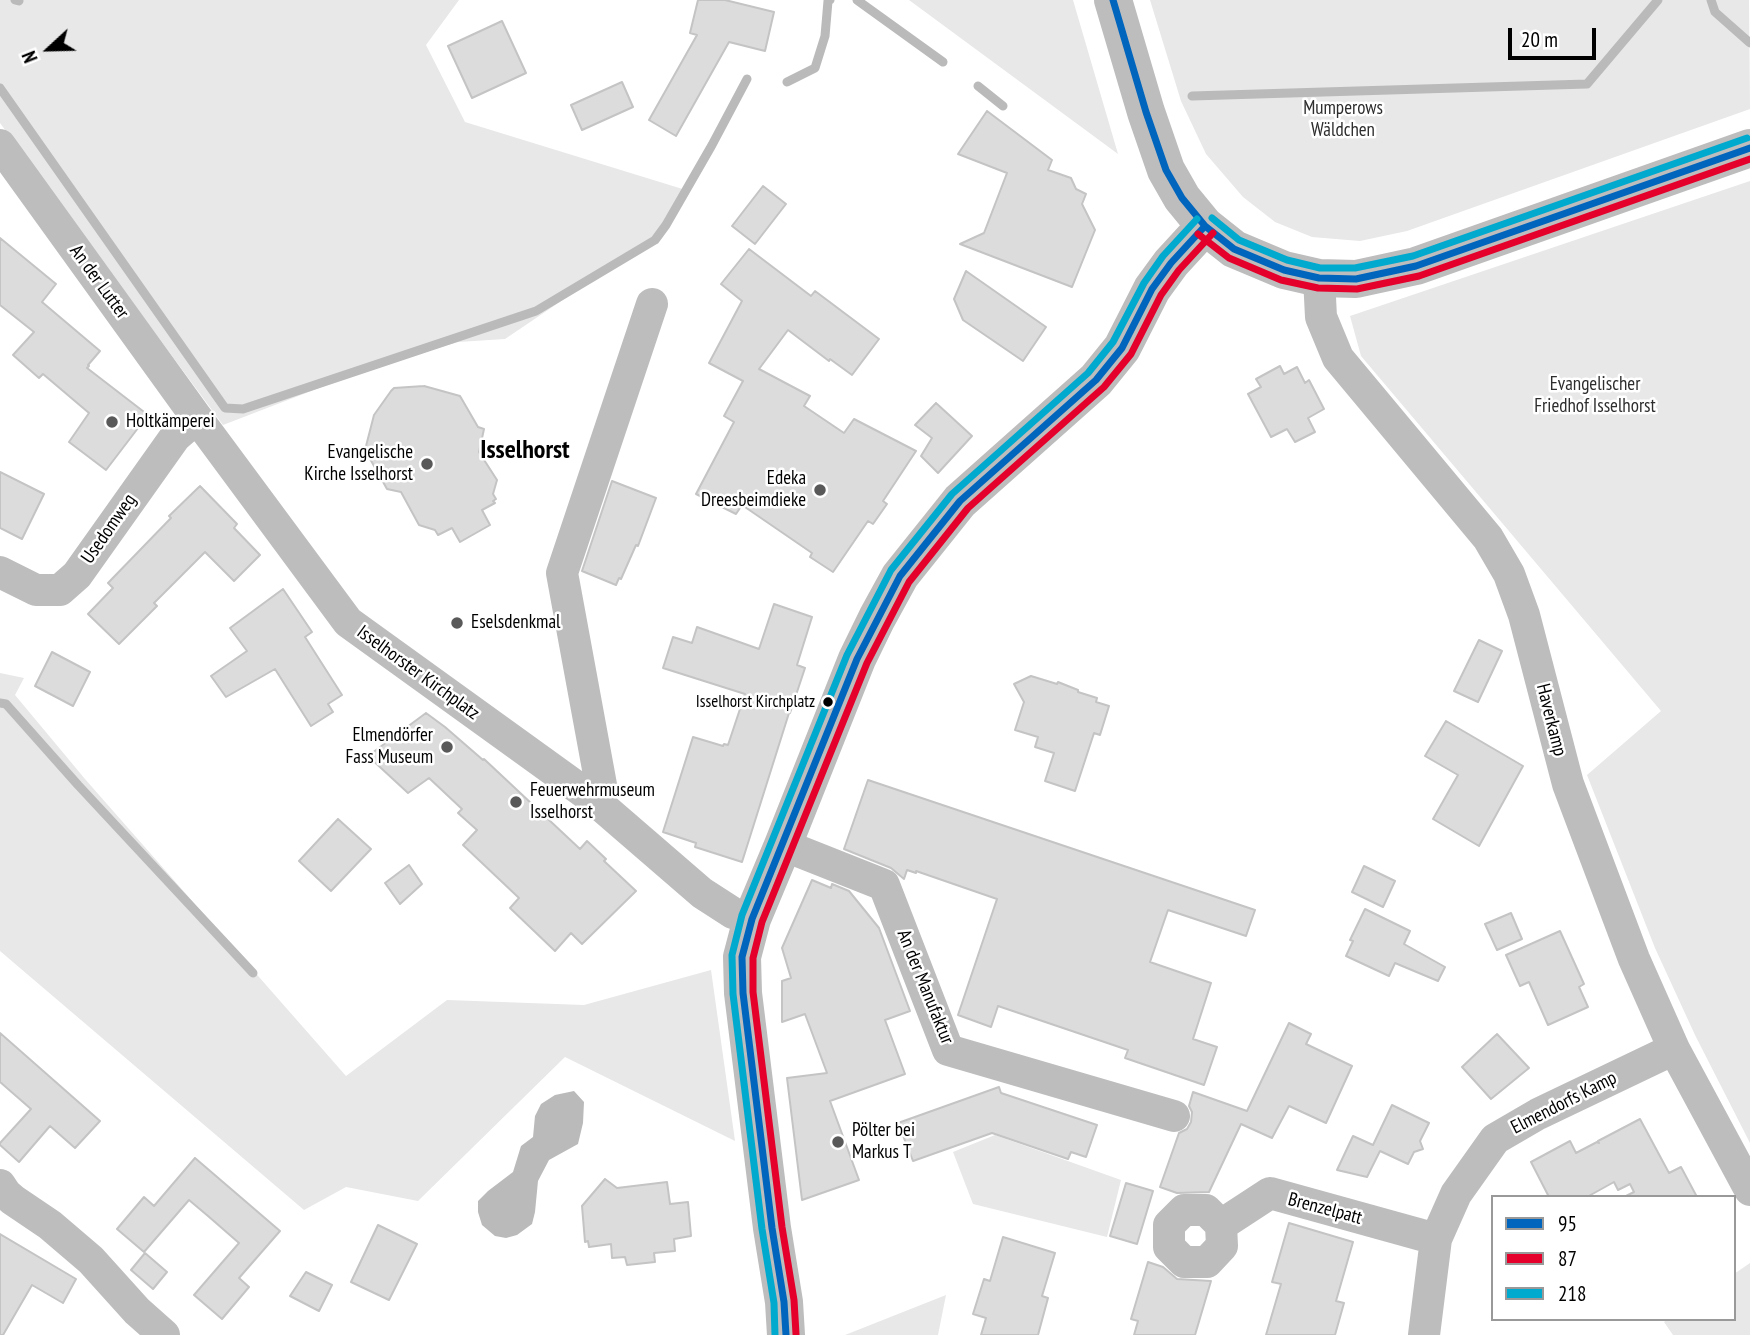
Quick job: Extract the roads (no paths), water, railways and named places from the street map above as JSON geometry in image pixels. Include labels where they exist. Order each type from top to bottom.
[{"type":"street","points":[[1112,0],[1166,170],[1182,198],[1205,226],[1234,249],[1284,270],[1319,278],[1356,279],[1416,266],[1750,148]]},
{"type":"street","name":"An der Lutter","points":[[0,145],[197,418]]},
{"type":"street","points":[[786,1335],[784,1302],[772,1228],[743,993],[742,957],[752,919],[858,659],[900,576],[960,501],[1096,380],[1122,348],[1158,280],[1205,226]]},
{"type":"street","name":"Haverkamp","points":[[1319,278],[1321,317],[1338,358],[1488,538],[1509,574],[1524,615],[1568,784],[1634,959],[1674,1049],[1750,1190]]},
{"type":"street","points":[[592,798],[601,785],[562,573],[652,304]]},
{"type":"street","name":"Usedomweg","points":[[0,572],[36,590],[60,590],[76,575],[175,437],[197,418]]},
{"type":"street","name":"Isselhorster Kirchplatz","points":[[197,418],[348,622],[592,798],[702,893],[733,913],[752,919]]},
{"type":"street","name":"An der Manufaktur","points":[[783,845],[884,885],[948,1050],[1174,1116]]},
{"type":"street","name":"Elmendorfs Kamp","points":[[1424,1335],[1436,1239],[1456,1194],[1495,1139],[1538,1114],[1674,1049]]},
{"type":"street","points":[[2,1191],[51,1225],[91,1260],[137,1311],[164,1335]]},
{"type":"street","name":"Brenzelpatt","points":[[1221,1225],[1270,1194],[1436,1239]]},
{"type":"waterway","points":[[15,0],[19,1]]},
{"type":"waterway","points":[[787,82],[815,68],[825,36],[830,0]]},
{"type":"waterway","points":[[857,0],[943,62]]},
{"type":"waterway","points":[[1192,96],[1587,84],[1658,0]]},
{"type":"waterway","points":[[1711,0],[1715,12],[1750,43]]},
{"type":"waterway","points":[[0,88],[225,408],[243,409],[536,311],[655,240],[712,145],[747,79]]},
{"type":"waterway","points":[[978,86],[1003,106]]},
{"type":"waterway","points":[[0,703],[6,704],[253,973]]},
{"type":"place","name":"Holtkämperei","points":[[112,422]]},
{"type":"place","name":"Evangelische Kirche Isselhorst","points":[[427,464]]},
{"type":"place","name":"Edeka Dreesbeimdieke","points":[[820,490]]},
{"type":"place","name":"Eselsdenkmal","points":[[457,623]]},
{"type":"place","name":"Isselhorst Kirchplatz","points":[[828,702]]},
{"type":"place","name":"Elmendörfer Fass Museum","points":[[447,747]]},
{"type":"place","name":"Feuerwehrmuseum Isselhorst","points":[[516,802]]},
{"type":"place","name":"Pölter bei Markus T","points":[[838,1142]]},
{"type":"district","name":"Isselhorst","points":[[525,451]]},
{"type":"park label","name":"Mumperows Wäldchen","points":[[1343,120]]},
{"type":"park label","name":"Evangelischer Friedhof Isselhorst","points":[[1595,396]]}]
